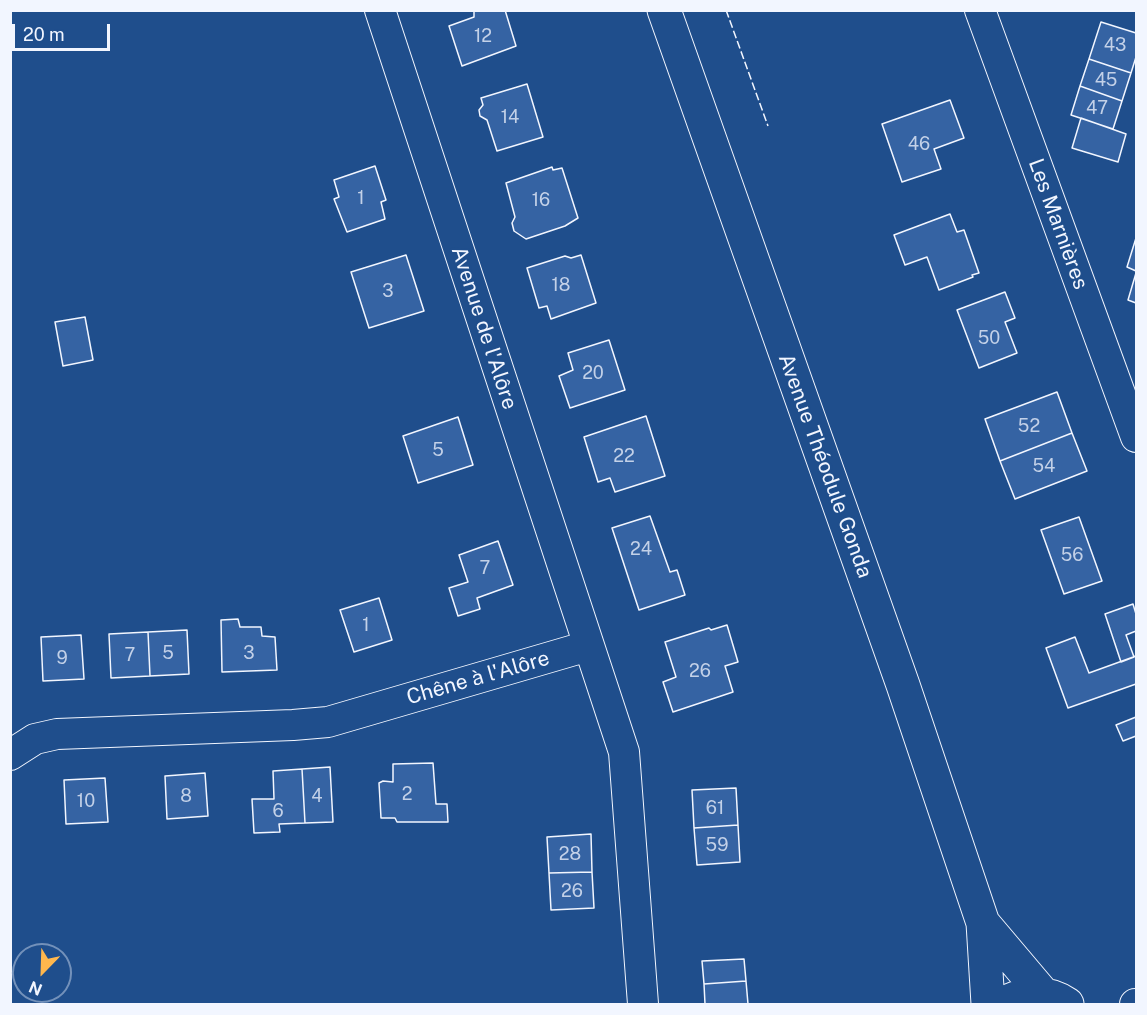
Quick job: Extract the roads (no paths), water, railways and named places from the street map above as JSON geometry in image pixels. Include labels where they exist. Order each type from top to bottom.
[{"type":"main road","name":"Avenue Théodule Gonda","points":[[664,10],[903,685],[982,923],[988,1005]]},
{"type":"main road","name":"Avenue Théodule Gonda","points":[[982,923],[1055,999]]},
{"type":"main road","points":[[1004,1005],[1012,999],[1027,995],[1055,999]]},
{"type":"street","name":"Avenue de l'Alôre","points":[[380,10],[588,646]]},
{"type":"street","name":"Les Marnières","points":[[980,10],[1137,437]]},
{"type":"street","name":"Chêne à l'Alôre","points":[[10,755],[35,739],[57,734],[328,722],[588,646]]},
{"type":"street","points":[[588,646],[624,752],[642,1005]]}]
